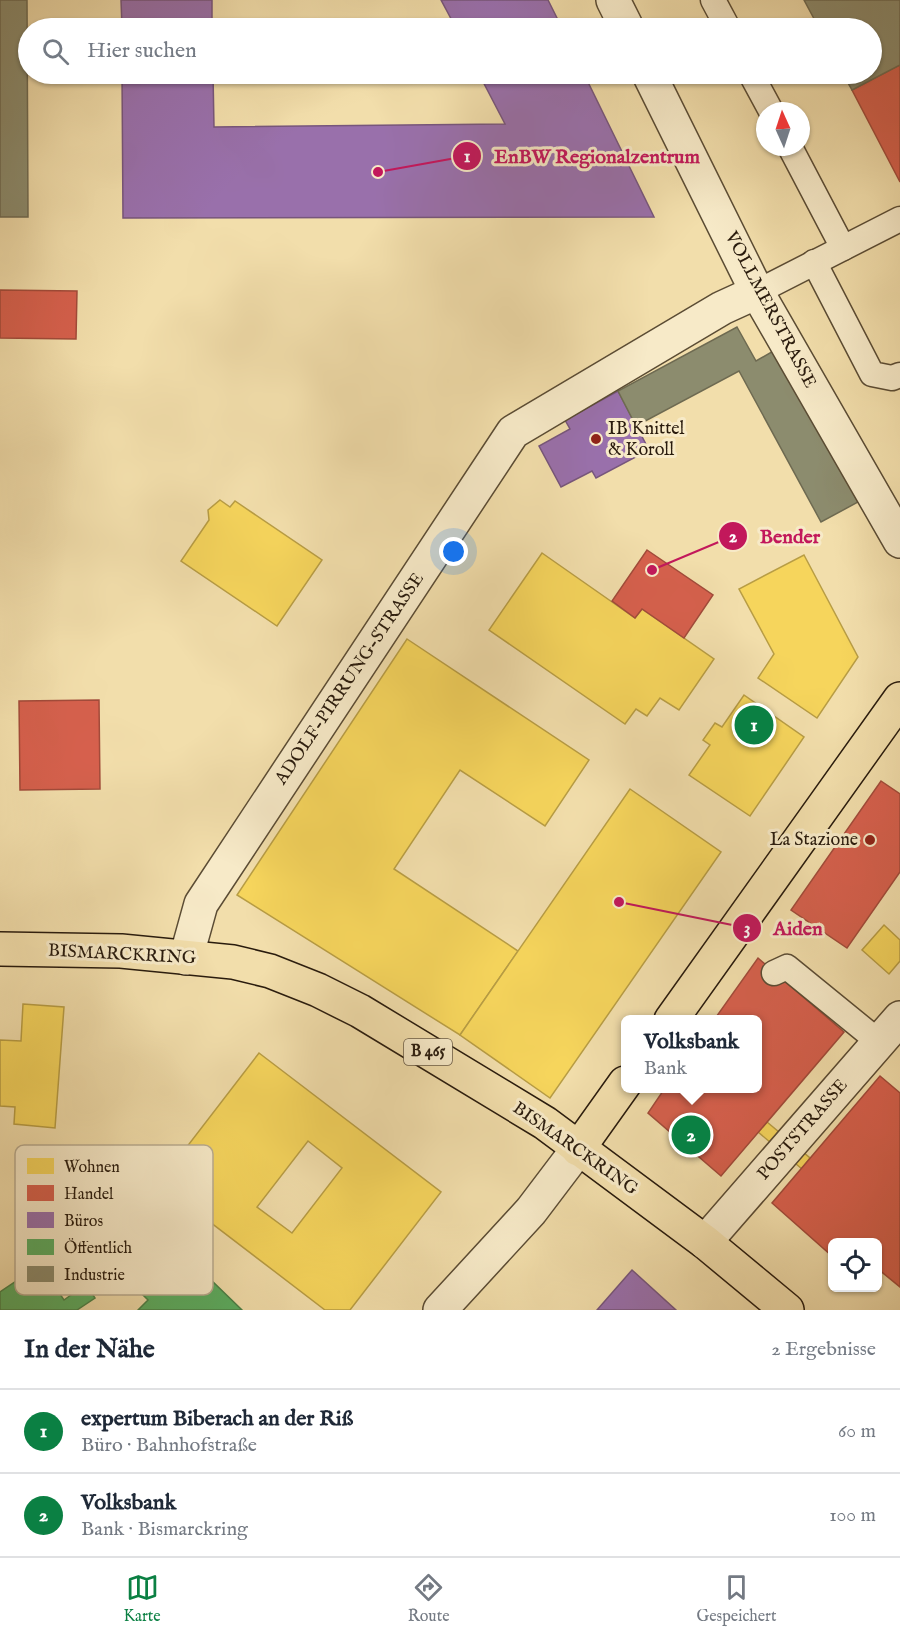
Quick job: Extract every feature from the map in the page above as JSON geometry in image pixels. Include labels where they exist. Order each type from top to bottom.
[{"type":"main road","points":[[674,1015],[900,699]]},
{"type":"main road","name":"BISMARCKRING","points":[[0,949],[121,951],[233,962],[270,971],[318,990],[360,1011],[545,1123],[705,1242],[787,1310]]},
{"type":"main road","points":[[578,1149],[621,1089]]},
{"type":"street","points":[[613,0],[622,18]]},
{"type":"street","name":"VOLLMERSTRASSE","points":[[654,84],[757,292],[900,541]]},
{"type":"street","name":"ADOLF-PIRRUNG-STRASSE","points":[[186,958],[201,904],[513,432],[722,308],[757,292]]},
{"type":"street","name":"POSTSTRASSE","points":[[705,1242],[882,1039]]},
{"type":"street","points":[[440,1310],[531,1211],[578,1149]]},
{"type":"lane","points":[[713,0],[723,18]]},
{"type":"lane","points":[[756,84],[766,102]]},
{"type":"lane","points":[[795,156],[843,248]]},
{"type":"lane","points":[[757,292],[900,219]]},
{"type":"lane","points":[[814,262],[873,374],[892,378],[900,375]]},
{"type":"lane","points":[[774,973],[787,967],[882,1039]]},
{"type":"building: Wohnen","points":[[220,500],[230,507],[235,501],[322,560],[277,626],[181,561],[209,520],[208,510]]},
{"type":"building: Wohnen","points":[[542,553],[635,618],[642,609],[714,659],[679,710],[660,698],[647,716],[636,709],[625,724],[489,630]]},
{"type":"building: Wohnen","points":[[804,555],[858,657],[817,718],[758,678],[774,654],[739,589]]},
{"type":"building: Wohnen","points":[[407,639],[589,760],[545,826],[460,770],[394,869],[518,951],[460,1035],[237,895]]},
{"type":"building: Wohnen","points":[[744,695],[804,737],[750,816],[689,775],[710,745],[703,740],[715,723],[722,727]]},
{"type":"building: Wohnen","points":[[630,789],[721,852],[550,1098],[460,1035]]},
{"type":"building: Wohnen","points":[[884,925],[900,940],[900,961],[889,974],[862,950]]},
{"type":"building: Wohnen","points":[[23,1004],[64,1007],[55,1128],[14,1124],[15,1107],[0,1106],[0,1040],[21,1041]]},
{"type":"building: Wohnen","points":[[259,1053],[441,1192],[350,1310],[325,1310],[213,1224],[213,1145],[188,1145]],"holes":[[[308,1141],[342,1168],[292,1233],[257,1207]]]},
{"type":"building: Wohnen","points":[[767,1122],[810,1158],[802,1169],[758,1132]]},
{"type":"building: Handel","points":[[900,65],[900,182],[852,90],[864,84],[882,84],[882,74]]},
{"type":"building: Handel","points":[[0,290],[77,291],[76,339],[0,338]]},
{"type":"building: Handel","points":[[647,550],[713,595],[684,638],[642,609],[635,618],[612,601]]},
{"type":"building: Handel","points":[[99,700],[100,789],[20,790],[19,701]]},
{"type":"building: Handel","name":"La Stazione","points":[[881,781],[900,794],[900,872],[847,948],[791,910]]},
{"type":"building: Handel","points":[[758,958],[844,1032],[721,1176],[648,1113],[662,1093],[762,1093],[762,1015],[718,1015]]},
{"type":"building: Handel","points":[[880,1076],[900,1093],[900,1287],[882,1272],[882,1238],[828,1238],[828,1252],[772,1203]]},
{"type":"building: Büros","points":[[121,0],[212,0],[212,18],[122,18]]},
{"type":"building: Büros","points":[[441,0],[548,0],[557,18],[451,18]]},
{"type":"building: Büros","points":[[122,84],[213,84],[214,127],[505,124],[484,84],[589,84],[654,217],[123,218]]},
{"type":"building: Büros","points":[[618,391],[649,450],[596,478],[592,471],[561,487],[539,446],[570,429],[565,420]]},
{"type":"building: Büros","points":[[632,1270],[676,1310],[597,1310]]},
{"type":"building: Öffentlich","points":[[15,1282],[15,1295],[61,1295],[64,1300],[71,1295],[93,1295],[95,1298],[77,1310],[0,1310],[0,1292]]},
{"type":"building: Öffentlich","points":[[213,1282],[242,1310],[138,1310],[148,1300],[143,1295],[213,1295]]},
{"type":"building: Industrie","points":[[0,0],[27,0],[27,18],[18,18],[18,84],[27,84],[28,217],[0,217]]},
{"type":"building: Industrie","points":[[804,0],[900,0],[900,65],[882,74],[882,18],[814,18]]},
{"type":"building: Industrie","points":[[849,84],[864,84],[852,90]]},
{"type":"building: Industrie","points":[[737,327],[756,361],[775,350],[858,502],[821,522],[739,371],[636,426],[618,391]]},
{"type":"place","name":"EnBW Regionalzentrum","points":[[378,172]]},
{"type":"place","name":"IB Knittel & Koroll","points":[[596,439]]},
{"type":"place","name":"Bender","points":[[652,570]]},
{"type":"place","name":"expertum Biberach an der Riß","points":[[754,725]]},
{"type":"place","name":"La Stazione","points":[[870,840]]},
{"type":"place","name":"Aiden","points":[[619,902]]},
{"type":"place","name":"Volksbank","points":[[691,1135]]}]
